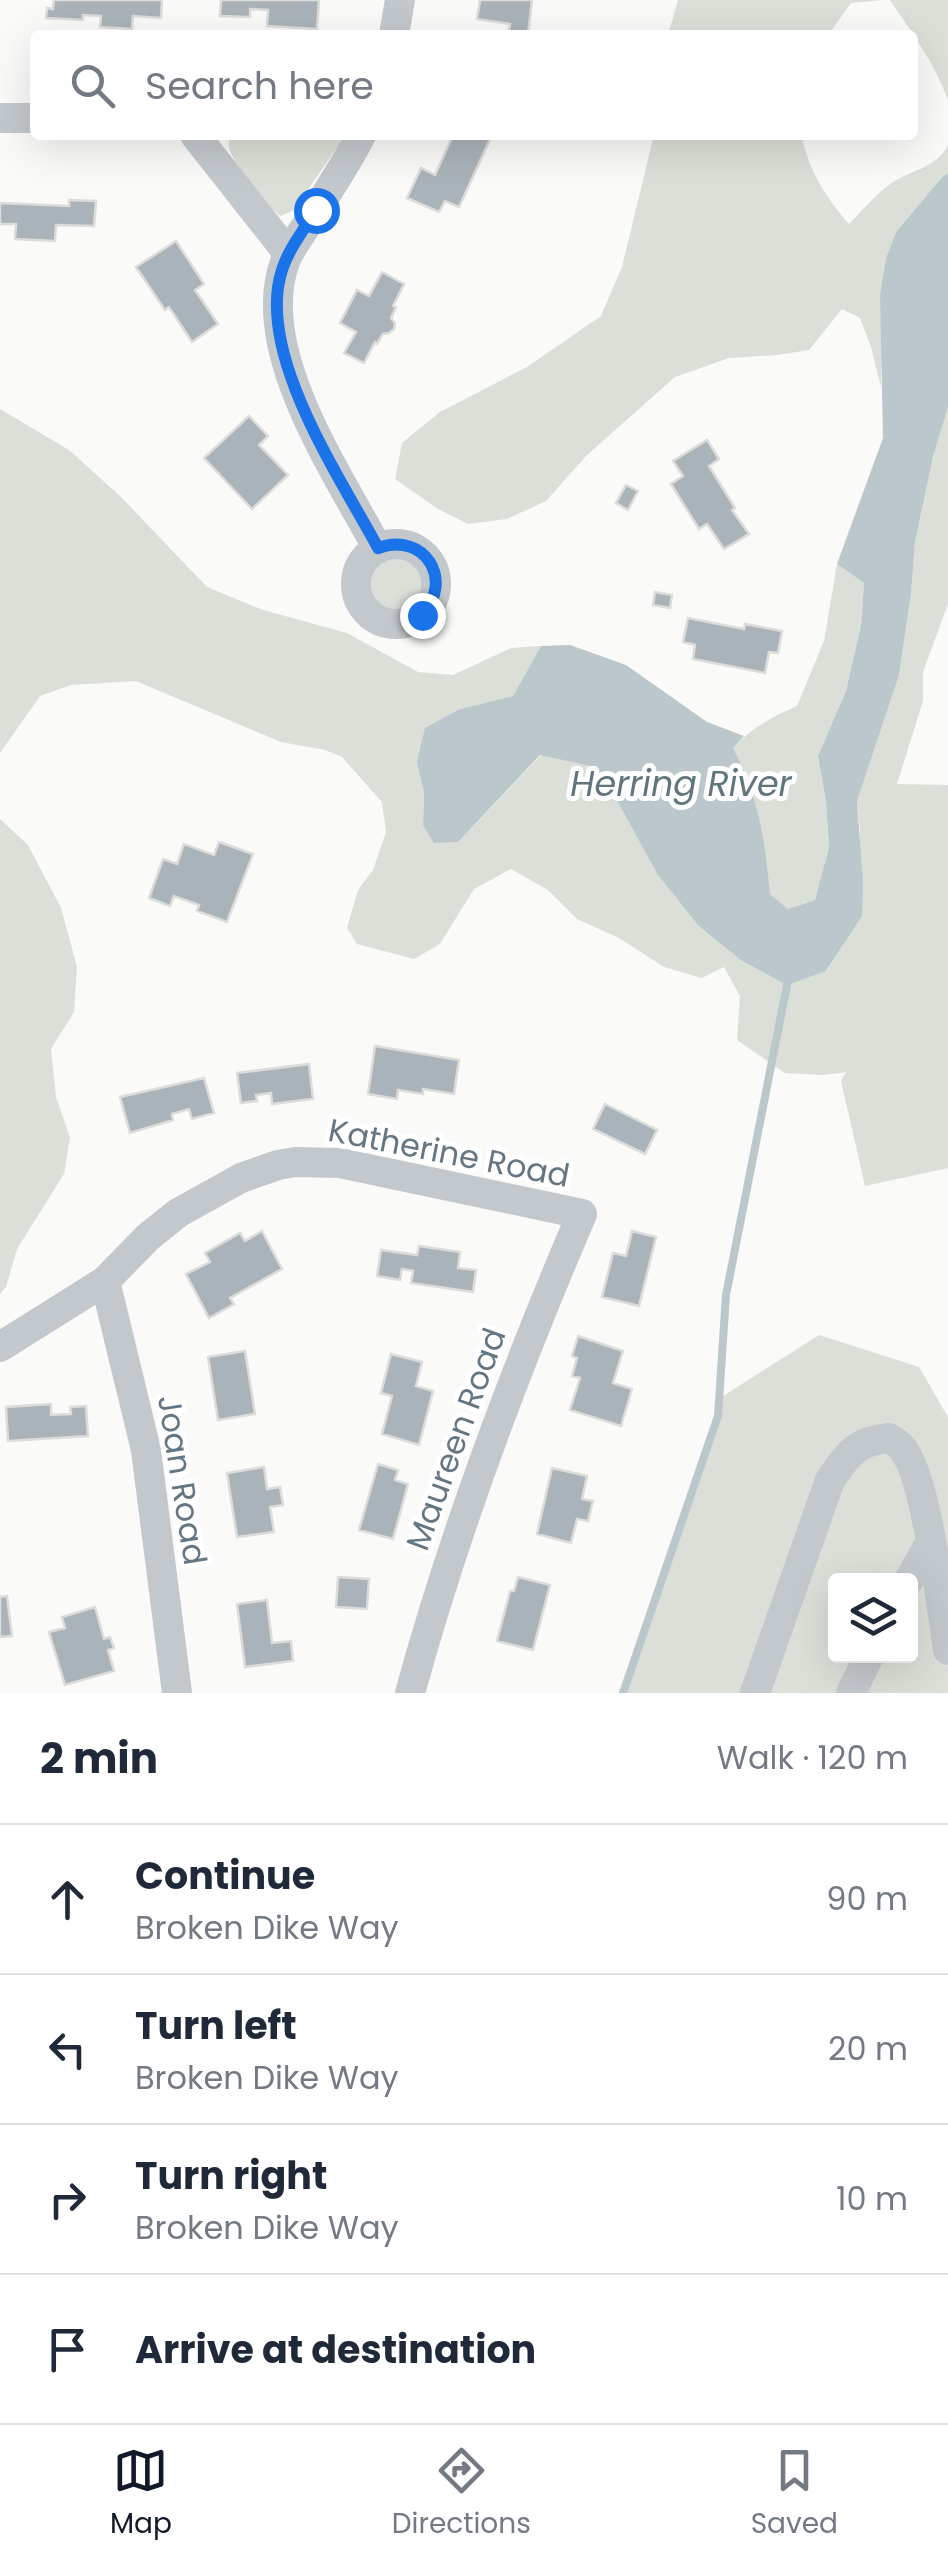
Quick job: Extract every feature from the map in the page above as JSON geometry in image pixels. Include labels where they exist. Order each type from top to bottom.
[{"type":"street","points":[[395,30],[400,0]]},
{"type":"street","points":[[0,118],[30,118]]},
{"type":"street","points":[[199,140],[288,253]]},
{"type":"street","points":[[358,140],[288,253],[280,274],[278,305],[286,363],[314,430],[378,548]]},
{"type":"street","name":"Katherine Road","points":[[0,1347],[105,1281],[178,1213],[240,1178],[295,1162],[340,1163],[582,1214]]},
{"type":"street","name":"Maureen Road","points":[[410,1693],[464,1514],[530,1336],[582,1214]]},
{"type":"street","name":"Joan Road","points":[[105,1281],[146,1450],[177,1693]]},
{"type":"street","points":[[755,1693],[830,1480],[852,1450],[873,1440],[889,1438],[903,1448],[915,1475],[931,1541],[948,1650]]},
{"type":"street","points":[[914,1573],[931,1541]]},
{"type":"street","points":[[851,1693],[866,1663]]},
{"type":"shaded area","points":[[678,0],[884,0],[851,3],[832,30],[669,30]]},
{"type":"shaded area","points":[[890,0],[948,0],[948,100],[918,43],[918,30],[910,30]]},
{"type":"shaded area","points":[[230,140],[340,143],[294,210],[281,216],[239,167]]},
{"type":"shaded area","points":[[653,140],[803,140],[819,182],[849,224],[884,189],[937,159],[948,145],[948,173],[896,232],[886,258],[880,294],[881,387],[860,318],[842,309],[809,350],[729,358],[675,377],[586,456],[546,501],[507,519],[468,524],[395,479],[402,443],[440,412],[527,367],[601,316],[622,267]]},
{"type":"shaded area","points":[[948,407],[948,604],[923,672],[923,701],[897,784],[948,785],[948,1168],[865,1186],[841,1081],[846,1072],[785,1073],[737,1040],[740,996],[724,967],[702,978],[664,967],[619,938],[577,919],[548,890],[511,869],[474,889],[440,944],[414,959],[357,944],[347,928],[358,890],[373,870],[386,832],[382,802],[342,757],[281,742],[136,681],[71,685],[40,696],[0,753],[0,409],[69,450],[120,496],[207,587],[263,610],[347,633],[418,672],[453,675],[511,648],[541,646],[513,696],[460,709],[417,762],[424,793],[423,825],[458,842],[541,755],[595,767],[619,804],[826,972],[850,927],[860,832],[857,801],[899,675],[915,542]]},
{"type":"shaded area","points":[[395,558],[413,566],[421,584],[413,602],[395,610],[377,602],[369,584],[377,566]]},
{"type":"shaded area","points":[[837,564],[864,583],[861,625],[846,691],[818,756],[829,847],[815,900],[788,909],[770,894],[733,748],[763,723],[797,706],[824,641]]},
{"type":"shaded area","points":[[0,819],[28,845],[61,908],[77,967],[74,1012],[51,1049],[56,1097],[70,1138],[64,1174],[17,1249],[6,1287],[0,1294]]},
{"type":"shaded area","points":[[819,1335],[919,1367],[948,1417],[948,1693],[624,1693],[720,1398]]},
{"type":"water","name":"Herring River","points":[[948,173],[948,407],[915,542],[899,675],[857,801],[862,916],[826,971],[787,985],[741,960],[699,926],[658,875],[594,767],[540,755],[458,842],[434,843],[423,825],[424,793],[417,762],[425,728],[460,709],[513,696],[541,646],[570,645],[626,665],[707,722],[744,736],[733,748],[759,820],[770,894],[788,909],[815,900],[829,847],[818,756],[846,691],[861,625],[864,583],[837,564],[883,438],[880,294],[886,258],[896,232]]},
{"type":"building","points":[[54,0],[162,0],[161,18],[133,16],[132,29],[100,27],[101,16],[83,15],[83,20],[46,18],[47,8],[53,9]]},
{"type":"building","points":[[221,0],[319,0],[317,29],[267,26],[268,10],[250,9],[250,17],[220,16]]},
{"type":"building","points":[[480,0],[532,0],[529,30],[509,30],[510,24],[477,19]]},
{"type":"building","points":[[451,140],[490,140],[459,207],[445,201],[439,212],[407,198],[421,168],[435,175]]},
{"type":"building","points":[[69,200],[96,201],[94,226],[56,225],[55,241],[15,239],[16,224],[0,224],[0,203],[69,206]]},
{"type":"building","points":[[176,241],[204,284],[195,290],[218,324],[192,342],[136,267]]},
{"type":"building","points":[[382,272],[404,284],[393,306],[394,329],[375,342],[364,363],[344,353],[356,332],[340,323],[357,290],[369,296]]},
{"type":"building","points":[[249,416],[268,436],[259,445],[288,475],[252,509],[204,458]]},
{"type":"building","points":[[707,440],[719,459],[709,466],[749,534],[724,549],[707,524],[699,529],[671,484],[683,476],[673,461]]},
{"type":"building","points":[[626,485],[638,491],[628,510],[616,503]]},
{"type":"building","points":[[655,592],[672,595],[670,608],[653,605]]},
{"type":"building","points":[[688,618],[744,629],[745,624],[782,631],[778,653],[769,652],[765,673],[693,659],[695,645],[683,642]]},
{"type":"building","points":[[219,842],[253,854],[227,922],[197,911],[199,905],[174,896],[170,906],[149,898],[163,859],[177,864],[184,844],[214,855]]},
{"type":"building","points":[[375,1046],[459,1060],[454,1094],[398,1090],[397,1099],[368,1094]]},
{"type":"building","points":[[309,1064],[313,1099],[272,1104],[271,1093],[256,1095],[257,1101],[241,1103],[237,1073]]},
{"type":"building","points":[[204,1078],[214,1113],[192,1119],[189,1109],[172,1114],[173,1120],[130,1133],[120,1097]]},
{"type":"building","points":[[605,1104],[657,1130],[645,1154],[593,1129]]},
{"type":"building","points":[[262,1231],[282,1269],[230,1298],[234,1304],[209,1318],[186,1274],[210,1262],[205,1253],[240,1233],[245,1241]]},
{"type":"building","points":[[632,1231],[656,1237],[639,1306],[602,1297],[613,1253],[626,1256]]},
{"type":"building","points":[[419,1246],[460,1252],[458,1268],[476,1270],[473,1292],[411,1283],[413,1271],[402,1269],[400,1280],[377,1276],[381,1250],[417,1255]]},
{"type":"building","points":[[578,1336],[623,1351],[613,1383],[632,1389],[621,1426],[570,1410],[580,1378],[572,1376]]},
{"type":"building","points":[[245,1351],[255,1414],[218,1420],[208,1357]]},
{"type":"building","points":[[391,1354],[422,1362],[416,1386],[433,1391],[419,1445],[382,1434],[392,1396],[381,1393]]},
{"type":"building","points":[[51,1404],[51,1415],[71,1414],[70,1407],[86,1406],[88,1436],[8,1441],[6,1407]]},
{"type":"building","points":[[378,1464],[398,1470],[395,1480],[408,1484],[393,1539],[359,1530]]},
{"type":"building","points":[[264,1467],[267,1489],[280,1487],[283,1505],[270,1507],[274,1532],[237,1537],[227,1473]]},
{"type":"building","points":[[552,1468],[587,1476],[582,1499],[593,1501],[588,1521],[577,1519],[571,1543],[537,1534]]},
{"type":"building","points":[[338,1577],[369,1579],[367,1609],[336,1607]]},
{"type":"building","points":[[518,1577],[550,1585],[533,1650],[497,1641],[510,1591],[514,1591]]},
{"type":"building","points":[[7,1596],[12,1636],[0,1637],[0,1597]]},
{"type":"building","points":[[267,1600],[272,1643],[291,1641],[293,1661],[245,1667],[237,1604]]},
{"type":"building","points":[[95,1607],[104,1639],[110,1637],[114,1648],[108,1650],[114,1671],[65,1685],[49,1632],[65,1628],[62,1617]]},
{"type":"waterway","points":[[623,1693],[718,1416],[726,1295],[787,985]]},
{"type":"route","points":[[316,210],[288,253],[280,274],[278,305],[286,363],[314,430],[378,548],[404,545],[428,558],[436,592],[422,615]]}]
